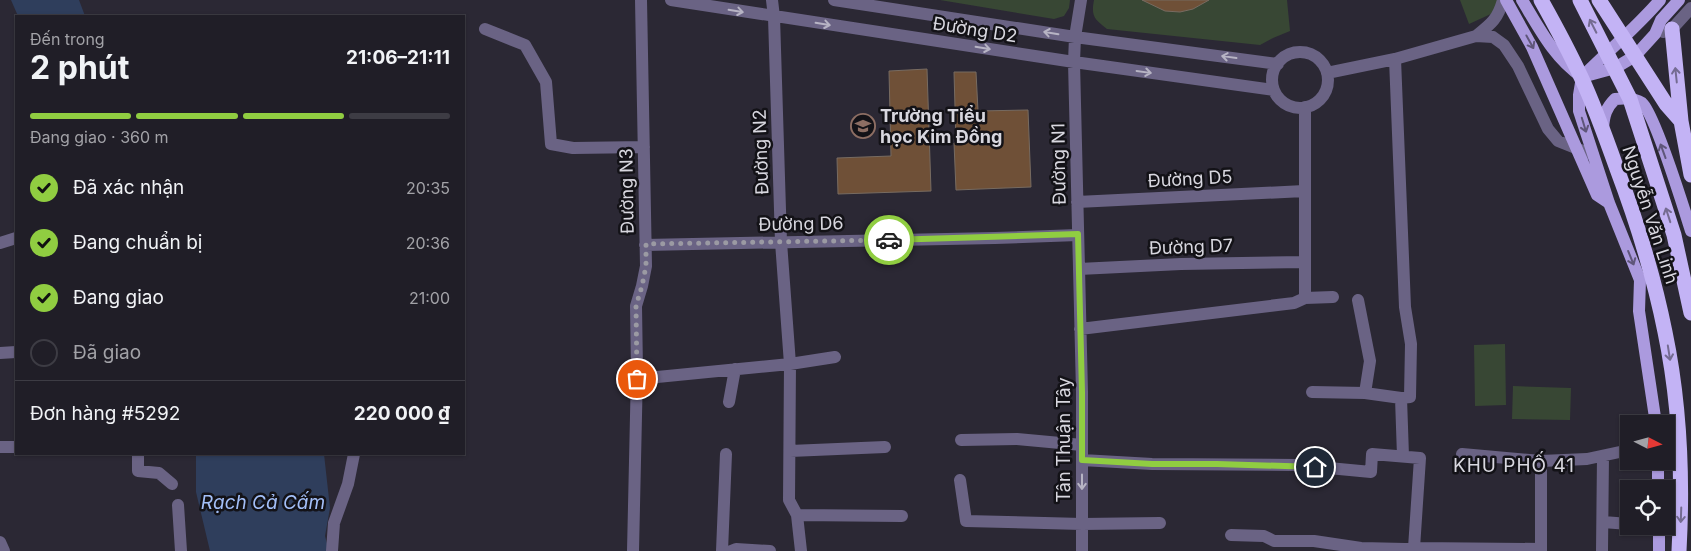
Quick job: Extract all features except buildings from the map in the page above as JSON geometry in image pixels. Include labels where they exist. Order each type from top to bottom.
[{"type":"highway","name":"Nguyễn Văn Linh","points":[[1541,0],[1582,78],[1603,129],[1639,233],[1659,305],[1666,334],[1679,442],[1682,488],[1680,551]]},
{"type":"highway","points":[[1580,0],[1606,53]]},
{"type":"highway","points":[[1599,0],[1666,104],[1686,122]]},
{"type":"highway","points":[[1672,29],[1686,122],[1691,175]]},
{"type":"highway","name":"Nguyễn Văn Linh","points":[[1606,53],[1616,68],[1630,99],[1674,235],[1691,313]]},
{"type":"highway","points":[[1674,235],[1691,250]]},
{"type":"highway","points":[[1640,280],[1659,305]]},
{"type":"main road","name":"Nguyễn Văn Linh","points":[[1504,0],[1532,47],[1597,195],[1609,203]]},
{"type":"main road","name":"Nguyễn Văn Linh","points":[[1522,0],[1556,54],[1582,78],[1579,111],[1609,203],[1640,280],[1639,311],[1655,415]]},
{"type":"main road","points":[[1582,78],[1660,0]]},
{"type":"main road","points":[[1582,78],[1616,68],[1635,56],[1656,34],[1661,20],[1679,0]]},
{"type":"main road","name":"Nguyễn Văn Linh","points":[[1603,129],[1606,108],[1615,99],[1630,99],[1641,103],[1656,130],[1691,231]]},
{"type":"main road","points":[[1609,203],[1620,177]]},
{"type":"main road","points":[[1659,535],[1659,551]]},
{"type":"street","name":"Đường N3","points":[[633,551],[637,379],[636,306],[646,266],[641,0]]},
{"type":"street","name":"Đường D2","points":[[671,0],[1074,62],[1274,90]]},
{"type":"street","name":"Đường N2","points":[[772,0],[781,242],[790,364],[789,500],[797,515],[801,551]]},
{"type":"street","name":"Đường D2","points":[[834,0],[1075,37],[1278,64]]},
{"type":"street","name":"Đường N1","points":[[1080,328],[1074,62],[1075,37],[1081,0]]},
{"type":"street","points":[[1476,36],[1495,20],[1504,0]]},
{"type":"street","points":[[1656,34],[1672,29],[1691,8]]},
{"type":"street","points":[[485,29],[525,45],[546,82],[551,144],[573,148],[644,147]]},
{"type":"street","points":[[1327,73],[1395,60],[1476,36],[1493,37],[1504,45],[1522,74],[1548,129],[1558,140],[1593,155]]},
{"type":"street","points":[[1302,52],[1308,54],[1320,61],[1327,73],[1327,86],[1321,98],[1305,108],[1292,107],[1286,104],[1274,90],[1273,77],[1278,64],[1288,55],[1302,52]]},
{"type":"street","points":[[1312,392],[1365,393],[1401,398],[1410,397],[1411,344],[1405,307],[1395,60]]},
{"type":"street","points":[[1304,298],[1305,108]]},
{"type":"street","name":"Đường D5","points":[[1077,202],[1304,191]]},
{"type":"street","name":"Đường D6","points":[[646,244],[995,238],[1078,234]]},
{"type":"street","points":[[0,243],[15,238]]},
{"type":"street","name":"Đường D7","points":[[1079,269],[1181,264],[1304,262]]},
{"type":"street","points":[[1080,328],[1294,303],[1304,298],[1333,297]]},
{"type":"street","points":[[1358,300],[1370,361],[1365,393]]},
{"type":"street","name":"Tân Thuận Tây","points":[[1080,328],[1082,551]]},
{"type":"street","points":[[0,353],[15,352]]},
{"type":"street","points":[[637,379],[790,364],[836,357]]},
{"type":"street","points":[[730,402],[735,369]]},
{"type":"street","points":[[1401,398],[1403,456]]},
{"type":"street","points":[[961,440],[1017,439],[1082,445]]},
{"type":"street","points":[[0,447],[15,447]]},
{"type":"street","points":[[790,451],[885,447]]},
{"type":"street","points":[[1462,454],[1541,461],[1587,459],[1620,452]]},
{"type":"street","points":[[722,551],[726,454]]},
{"type":"street","points":[[1082,460],[1152,464],[1297,465],[1371,472],[1372,454],[1420,458],[1408,549]]},
{"type":"street","points":[[138,455],[138,471],[159,473],[172,484]]},
{"type":"street","points":[[332,551],[334,523],[348,484],[354,455]]},
{"type":"street","points":[[1602,551],[1603,456]]},
{"type":"street","points":[[1231,535],[1264,536],[1274,541],[1314,541],[1361,548],[1541,550],[1541,461]]},
{"type":"street","points":[[960,480],[966,521],[1082,524],[1160,523]]},
{"type":"street","points":[[178,505],[182,551]]},
{"type":"street","points":[[797,515],[902,516]]},
{"type":"street","points":[[1603,522],[1620,523]]},
{"type":"street","points":[[0,542],[4,551]]},
{"type":"street","points":[[731,551],[736,549],[770,551]]},
{"type":"green space","points":[[940,0],[1070,0],[1069,8],[1064,16],[1054,19]]},
{"type":"green space","points":[[1094,0],[1287,0],[1290,31],[1260,45],[1107,29],[1094,17]]},
{"type":"green space","points":[[1460,0],[1499,0],[1504,8],[1469,24]]},
{"type":"green space","points":[[1505,344],[1506,405],[1475,406],[1474,345]]},
{"type":"green space","points":[[1513,386],[1571,388],[1570,420],[1512,419]]},
{"type":"water","points":[[11,0],[79,0],[85,15],[18,15]]},
{"type":"water","name":"Rạch Cả Cấm","points":[[196,455],[324,455],[330,508],[325,536],[329,551],[210,551],[196,492]]},
{"type":"way so far","points":[[637,379],[636,306],[646,266],[646,244],[889,240]]},
{"type":"place","name":"Trường Tiểu học Kim Đồng","points":[[863,126]]},
{"type":"district","name":"KHU PHỐ 41","points":[[1514,465]]},
{"type":"route","points":[[889,240],[1078,234],[1082,460],[1152,464],[1297,465],[1315,467]]}]
